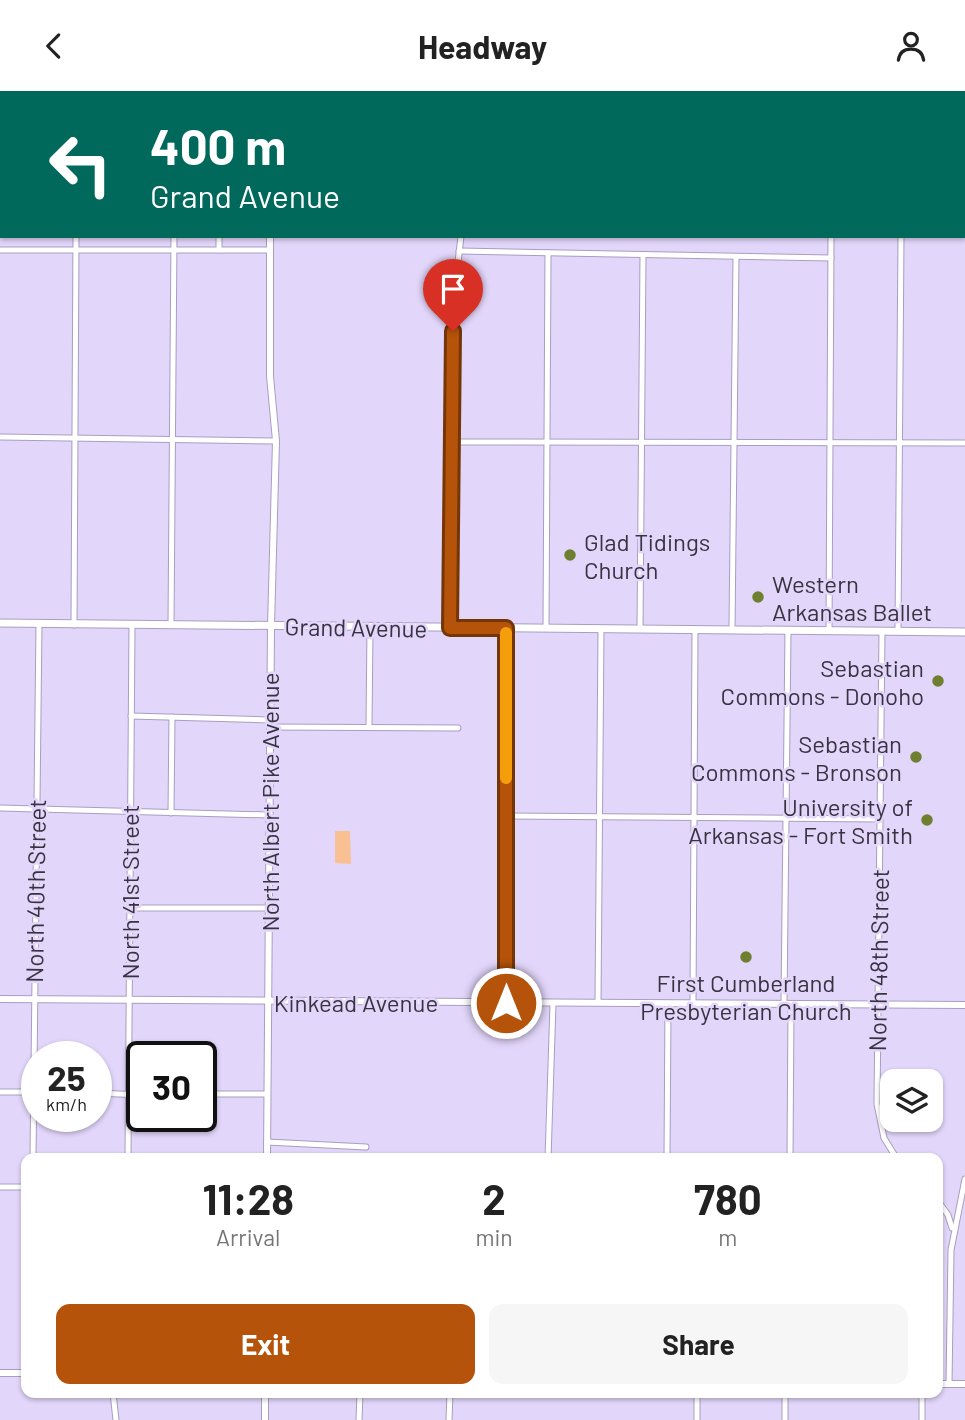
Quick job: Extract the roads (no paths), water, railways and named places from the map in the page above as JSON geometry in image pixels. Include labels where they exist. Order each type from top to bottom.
[{"type":"main road","name":"Grand Avenue","points":[[0,623],[965,632]]},
{"type":"street","points":[[74,625],[76,238]]},
{"type":"street","points":[[171,625],[174,238]]},
{"type":"street","points":[[219,238],[219,250]]},
{"type":"street","name":"North Albert Pike Avenue","points":[[267,1153],[271,626],[276,441],[270,376],[270,238]]},
{"type":"street","points":[[450,628],[453,306],[461,238]]},
{"type":"street","points":[[829,631],[831,238]]},
{"type":"street","points":[[898,631],[901,238]]},
{"type":"street","points":[[0,250],[270,250]]},
{"type":"street","points":[[458,251],[831,258]]},
{"type":"street","points":[[546,628],[548,253]]},
{"type":"street","points":[[640,629],[643,255]]},
{"type":"street","points":[[732,630],[736,257]]},
{"type":"street","points":[[0,437],[276,441]]},
{"type":"street","points":[[453,442],[965,443]]},
{"type":"street","name":"North 40th Street","points":[[34,1041],[39,623]]},
{"type":"street","name":"North 41st Street","points":[[129,1041],[132,625]]},
{"type":"street","points":[[369,727],[370,627]]},
{"type":"street","points":[[506,628],[506,1003]]},
{"type":"street","points":[[598,1003],[600,629]]},
{"type":"street","points":[[693,1004],[695,630]]},
{"type":"street","points":[[788,631],[786,818],[790,1153]]},
{"type":"street","name":"North 48th Street","points":[[882,631],[878,1116],[884,1138],[893,1153]]},
{"type":"street","points":[[131,716],[270,724],[458,728]]},
{"type":"street","points":[[172,717],[172,813]]},
{"type":"street","points":[[0,808],[269,815]]},
{"type":"street","points":[[506,816],[880,819]]},
{"type":"street","points":[[129,908],[269,908]]},
{"type":"street","name":"Kinkead Avenue","points":[[0,999],[965,1005]]},
{"type":"street","points":[[548,1153],[553,1003]]},
{"type":"street","points":[[667,1153],[668,1004]]},
{"type":"street","points":[[0,1092],[21,1092]]},
{"type":"street","points":[[217,1094],[267,1094]]},
{"type":"street","name":"North 40th Street","points":[[33,1153],[34,1132]]},
{"type":"street","name":"North 41st Street","points":[[128,1132],[128,1153]]},
{"type":"street","points":[[267,1142],[366,1147]]},
{"type":"street","points":[[949,1384],[952,1231],[965,1179]]},
{"type":"street","points":[[0,1187],[21,1187]]},
{"type":"street","points":[[943,1208],[948,1215],[952,1231]]},
{"type":"street","points":[[0,1373],[21,1373]]},
{"type":"street","points":[[943,1384],[965,1384]]},
{"type":"street","points":[[114,1398],[116,1420]]},
{"type":"street","points":[[265,1398],[265,1420]]},
{"type":"street","points":[[359,1420],[360,1398]]},
{"type":"street","points":[[449,1420],[450,1398]]},
{"type":"street","points":[[697,1398],[697,1420]]},
{"type":"street","points":[[785,1420],[786,1398]]},
{"type":"street","points":[[922,1398],[922,1420]]},
{"type":"place","name":"Glad Tidings Church","points":[[570,555]]},
{"type":"place","name":"Western Arkansas Ballet","points":[[758,597]]},
{"type":"place","name":"Sebastian Commons - Donoho","points":[[938,681]]},
{"type":"place","name":"Sebastian Commons - Bronson","points":[[916,757]]},
{"type":"place","name":"University of Arkansas - Fort Smith","points":[[927,820]]},
{"type":"place","name":"First Cumberland Presbyterian Church","points":[[746,957]]}]
